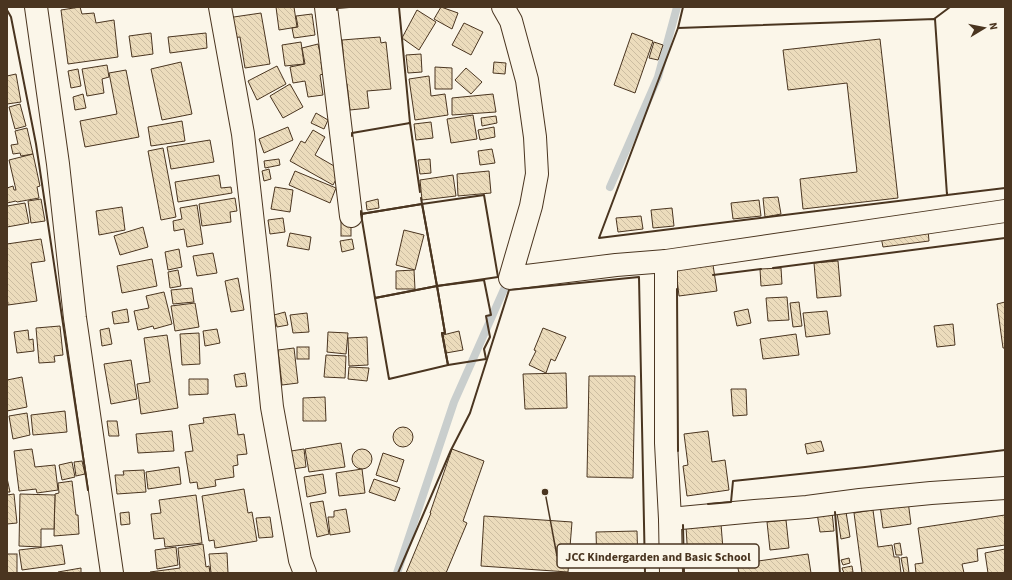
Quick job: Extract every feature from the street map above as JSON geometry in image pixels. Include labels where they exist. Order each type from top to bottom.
[{"type":"street","points":[[36,7],[58,164],[75,318],[112,573]]},
{"type":"street","points":[[220,7],[242,134],[259,276],[272,407],[300,560],[305,573]]},
{"type":"street","points":[[326,7],[351,216]]},
{"type":"street","points":[[503,7],[511,21],[527,80],[535,137],[537,174],[531,206],[510,278],[616,265],[666,261],[1005,211]]},
{"type":"street","points":[[666,261],[666,443],[671,573]]},
{"type":"street","points":[[670,519],[808,507],[931,493],[1005,488]]},
{"type":"building","points":[[80,7],[82,14],[94,13],[96,23],[114,20],[118,57],[68,64],[61,10]]},
{"type":"building","points":[[276,7],[294,7],[297,27],[279,30]]},
{"type":"building","points":[[441,7],[458,13],[452,29],[434,19]]},
{"type":"building","points":[[417,10],[436,22],[419,50],[402,38]]},
{"type":"building","points":[[261,13],[270,64],[245,68],[240,37],[230,38],[227,18]]},
{"type":"building","points":[[312,14],[315,35],[294,38],[292,28],[298,27],[296,16]]},
{"type":"building","points":[[464,23],[483,32],[471,55],[452,45]]},
{"type":"building","points":[[151,33],[153,54],[132,57],[129,36]]},
{"type":"building","points":[[206,33],[207,48],[170,53],[168,37]]},
{"type":"building","points":[[632,33],[653,41],[635,93],[614,85]]},
{"type":"building","points":[[380,37],[381,43],[386,42],[391,89],[367,91],[369,108],[350,110],[347,84],[337,86],[335,62],[344,62],[342,40]]},
{"type":"building","points":[[880,39],[898,198],[803,209],[800,179],[857,172],[847,83],[788,90],[783,50]]},
{"type":"building","points":[[301,42],[304,64],[285,66],[282,45]]},
{"type":"building","points":[[654,42],[663,45],[658,60],[649,58]]},
{"type":"building","points":[[318,44],[322,62],[323,74],[320,75],[323,95],[308,97],[305,81],[293,83],[290,67],[305,64],[302,48]]},
{"type":"building","points":[[421,54],[422,72],[408,73],[406,55]]},
{"type":"building","points":[[181,62],[192,114],[162,120],[151,69]]},
{"type":"building","points":[[494,62],[506,63],[505,74],[493,73]]},
{"type":"building","points":[[107,65],[109,77],[102,79],[104,93],[87,96],[82,69]]},
{"type":"building","points":[[277,66],[286,84],[257,100],[248,81]]},
{"type":"building","points":[[435,67],[452,68],[452,89],[435,89]]},
{"type":"building","points":[[466,68],[482,82],[471,94],[455,80]]},
{"type":"building","points":[[78,69],[81,86],[71,88],[68,71]]},
{"type":"building","points":[[126,70],[139,137],[85,147],[80,121],[117,114],[109,73]]},
{"type":"building","points":[[16,74],[21,102],[7,104],[7,76]]},
{"type":"building","points":[[429,76],[431,96],[445,94],[448,115],[415,120],[409,79]]},
{"type":"building","points":[[290,84],[303,107],[283,118],[270,96]]},
{"type":"building","points":[[83,94],[86,108],[75,110],[73,97]]},
{"type":"building","points":[[493,94],[496,112],[452,115],[452,98]]},
{"type":"building","points":[[20,104],[26,126],[15,129],[9,107]]},
{"type":"building","points":[[316,113],[328,120],[324,129],[311,123]]},
{"type":"building","points":[[473,115],[477,139],[451,143],[447,119]]},
{"type":"building","points":[[496,116],[497,123],[482,126],[481,118]]},
{"type":"building","points":[[182,121],[185,141],[151,146],[148,127]]},
{"type":"building","points":[[431,122],[433,138],[416,140],[414,124]]},
{"type":"building","points":[[288,127],[293,140],[264,153],[259,139]]},
{"type":"building","points":[[494,127],[495,137],[480,140],[478,130]]},
{"type":"building","points":[[27,128],[33,154],[21,156],[20,153],[13,154],[11,145],[18,144],[15,131]]},
{"type":"building","points":[[313,130],[325,137],[315,155],[341,170],[333,185],[290,161],[301,141],[305,143]]},
{"type":"building","points":[[210,140],[214,162],[171,169],[167,147]]},
{"type":"building","points":[[163,148],[176,217],[161,220],[148,151]]},
{"type":"building","points":[[492,149],[495,163],[480,165],[478,151]]},
{"type":"building","points":[[33,154],[40,186],[37,187],[39,198],[7,203],[7,188],[13,186],[14,190],[16,190],[9,160]]},
{"type":"building","points":[[279,159],[280,165],[265,168],[264,161]]},
{"type":"building","points":[[430,159],[431,173],[420,174],[418,160]]},
{"type":"building","points":[[269,169],[271,179],[264,181],[262,171]]},
{"type":"building","points":[[295,171],[336,188],[330,203],[289,185]]},
{"type":"building","points":[[489,171],[491,193],[458,196],[457,174]]},
{"type":"building","points":[[219,175],[221,188],[231,187],[232,193],[178,202],[175,182]]},
{"type":"building","points":[[453,175],[456,196],[422,200],[420,180]]},
{"type":"building","points":[[275,187],[293,190],[290,212],[271,209]]},
{"type":"building","points":[[778,197],[781,214],[765,217],[763,198]]},
{"type":"building","points":[[235,198],[237,211],[230,212],[231,222],[202,226],[199,204]]},
{"type":"building","points":[[41,199],[45,221],[31,223],[28,201]]},
{"type":"building","points":[[378,199],[379,208],[367,210],[366,202]]},
{"type":"building","points":[[759,200],[761,216],[733,219],[731,203]]},
{"type":"building","points":[[25,203],[29,223],[7,227],[7,206]]},
{"type":"building","points":[[197,205],[203,244],[187,247],[184,229],[174,231],[173,221],[182,219],[180,208]]},
{"type":"building","points":[[122,207],[125,230],[99,235],[96,211]]},
{"type":"building","points":[[672,208],[674,226],[653,228],[651,210]]},
{"type":"building","points":[[641,216],[643,229],[618,232],[616,218]]},
{"type":"building","points":[[283,218],[285,232],[270,234],[268,220]]},
{"type":"building","points":[[341,221],[351,221],[351,236],[341,236]]},
{"type":"building","points":[[143,227],[148,247],[120,255],[114,236]]},
{"type":"building","points":[[404,230],[424,235],[415,270],[396,265]]},
{"type":"building","points":[[928,230],[929,241],[883,247],[881,237]]},
{"type":"building","points":[[290,233],[311,237],[309,250],[287,246]]},
{"type":"building","points":[[41,239],[45,261],[31,263],[37,301],[8,305],[7,244]]},
{"type":"building","points":[[352,239],[354,249],[342,252],[340,241]]},
{"type":"building","points":[[179,249],[182,267],[168,270],[165,252]]},
{"type":"building","points":[[213,253],[217,273],[197,276],[193,256]]},
{"type":"building","points":[[152,259],[157,286],[122,293],[117,266]]},
{"type":"building","points":[[838,261],[841,296],[817,298],[814,263]]},
{"type":"building","points":[[713,265],[717,291],[679,296],[676,270]]},
{"type":"building","points":[[781,268],[782,284],[761,286],[760,269]]},
{"type":"building","points":[[178,270],[181,286],[170,288],[168,272]]},
{"type":"building","points":[[414,270],[415,289],[396,289],[396,271]]},
{"type":"building","points":[[238,278],[244,310],[231,312],[225,281]]},
{"type":"building","points":[[192,288],[194,302],[173,304],[171,290]]},
{"type":"building","points":[[164,292],[172,324],[154,329],[153,326],[138,330],[134,311],[149,308],[146,296]]},
{"type":"building","points":[[787,297],[789,320],[768,321],[766,298]]},
{"type":"building","points":[[799,302],[802,326],[793,327],[790,303]]},
{"type":"building","points":[[1005,302],[1005,348],[1003,348],[997,304]]},
{"type":"building","points":[[195,303],[199,327],[175,331],[171,306]]},
{"type":"building","points":[[127,309],[129,322],[114,324],[112,312]]},
{"type":"building","points":[[748,309],[751,323],[737,326],[734,312]]},
{"type":"building","points":[[827,311],[830,334],[806,337],[803,313]]},
{"type":"building","points":[[285,312],[288,325],[277,327],[274,315]]},
{"type":"building","points":[[307,313],[309,332],[293,333],[290,315]]},
{"type":"building","points":[[953,324],[955,345],[937,347],[934,326]]},
{"type":"building","points":[[60,326],[63,355],[54,356],[55,362],[39,363],[36,328]]},
{"type":"building","points":[[109,328],[112,344],[102,346],[100,330]]},
{"type":"building","points":[[543,328],[566,337],[555,361],[551,359],[546,373],[529,365],[536,351],[534,350]]},
{"type":"building","points":[[217,329],[220,343],[205,346],[203,331]]},
{"type":"building","points":[[28,330],[29,340],[33,339],[34,351],[17,353],[14,332]]},
{"type":"building","points":[[459,331],[463,350],[446,353],[443,335]]},
{"type":"building","points":[[328,332],[348,333],[346,354],[327,352]]},
{"type":"building","points":[[199,333],[200,364],[182,365],[180,334]]},
{"type":"building","points":[[796,334],[799,355],[763,359],[760,339]]},
{"type":"building","points":[[167,335],[178,408],[141,414],[137,384],[150,382],[144,338]]},
{"type":"building","points":[[367,337],[368,365],[349,366],[348,338]]},
{"type":"building","points":[[297,347],[309,347],[309,359],[297,359]]},
{"type":"building","points":[[294,348],[298,383],[282,385],[278,350]]},
{"type":"building","points":[[326,355],[346,356],[345,378],[324,377]]},
{"type":"building","points":[[131,360],[137,399],[111,404],[104,364]]},
{"type":"building","points":[[349,367],[369,368],[367,381],[348,379]]},
{"type":"building","points":[[245,373],[247,386],[236,387],[234,375]]},
{"type":"building","points":[[566,373],[567,408],[525,409],[523,374]]},
{"type":"building","points":[[589,376],[635,376],[633,478],[587,477]]},
{"type":"building","points":[[22,377],[27,407],[7,411],[7,380]]},
{"type":"building","points":[[189,379],[208,379],[208,394],[189,395]]},
{"type":"building","points":[[731,389],[746,389],[747,415],[733,416]]},
{"type":"building","points":[[325,397],[326,421],[303,421],[303,398]]},
{"type":"building","points":[[65,411],[67,432],[33,435],[31,415]]},
{"type":"building","points":[[27,413],[30,435],[13,439],[9,416]]},
{"type":"building","points":[[235,414],[238,435],[244,434],[247,454],[237,455],[238,465],[233,466],[234,477],[215,480],[216,486],[198,489],[197,482],[190,483],[185,452],[193,451],[189,425],[204,423],[203,418]]},
{"type":"building","points":[[107,421],[117,421],[119,436],[109,436]]},
{"type":"building","points":[[403,427],[410,430],[413,437],[410,444],[403,447],[396,444],[393,437],[396,430]]},
{"type":"building","points":[[172,431],[174,451],[138,453],[136,434]]},
{"type":"building","points":[[708,431],[712,462],[725,460],[729,490],[687,496],[683,466],[688,465],[684,434]]},
{"type":"building","points":[[821,441],[824,451],[807,454],[805,444]]},
{"type":"building","points":[[341,443],[345,467],[309,472],[305,449]]},
{"type":"building","points":[[32,449],[35,467],[55,465],[58,490],[37,493],[36,489],[19,491],[14,451]]},
{"type":"building","points":[[304,449],[306,467],[293,469],[291,451]]},
{"type":"building","points":[[362,449],[369,452],[372,459],[369,466],[362,469],[355,466],[352,459],[355,452]]},
{"type":"building","points":[[452,449],[484,461],[463,521],[467,523],[446,573],[406,573],[431,513]]},
{"type":"building","points":[[383,453],[404,460],[397,482],[376,475]]},
{"type":"building","points":[[82,461],[85,474],[76,476],[74,462]]},
{"type":"building","points":[[72,462],[75,477],[62,480],[59,465]]},
{"type":"building","points":[[179,467],[181,484],[148,489],[146,472]]},
{"type":"building","points":[[362,469],[365,493],[339,496],[336,473]]},
{"type":"building","points":[[144,470],[146,492],[117,494],[115,475],[124,475],[123,471]]},
{"type":"building","points":[[323,474],[326,493],[307,497],[304,477]]},
{"type":"building","points":[[7,478],[10,492],[7,492]]},
{"type":"building","points":[[374,479],[400,488],[395,501],[369,492]]},
{"type":"building","points":[[72,481],[76,515],[78,515],[79,534],[54,536],[55,494],[59,493],[58,483]]},
{"type":"building","points":[[244,489],[248,513],[252,512],[257,541],[215,548],[214,540],[209,541],[202,496]]},
{"type":"building","points":[[14,494],[17,523],[7,524],[7,495]]},
{"type":"building","points":[[20,494],[55,495],[54,529],[41,529],[41,547],[19,546]]},
{"type":"building","points":[[196,495],[202,543],[165,547],[164,538],[154,539],[151,514],[161,513],[159,500]]},
{"type":"building","points":[[323,501],[329,534],[317,537],[310,503]]},
{"type":"building","points":[[908,501],[911,524],[883,528],[880,505]]},
{"type":"building","points":[[346,509],[350,532],[330,535],[328,517],[334,517],[334,511]]},
{"type":"building","points":[[873,510],[878,547],[892,545],[894,557],[899,557],[901,573],[862,573],[854,513]]},
{"type":"building","points":[[129,512],[130,524],[121,525],[120,513]]},
{"type":"building","points":[[832,512],[834,531],[820,532],[817,513]]},
{"type":"building","points":[[846,512],[850,537],[841,539],[837,513]]},
{"type":"building","points":[[1005,515],[1005,545],[977,549],[978,561],[962,564],[964,573],[916,573],[915,564],[923,563],[918,528]]},
{"type":"building","points":[[484,516],[572,522],[568,572],[481,566]]},
{"type":"building","points":[[270,517],[273,537],[259,538],[256,518]]},
{"type":"building","points":[[786,520],[789,548],[770,550],[767,522]]},
{"type":"building","points":[[721,524],[724,562],[698,564],[698,558],[688,559],[686,527]]},
{"type":"building","points":[[637,531],[638,564],[597,565],[596,532]]},
{"type":"building","points":[[900,543],[902,555],[896,555],[894,544]]},
{"type":"building","points":[[203,544],[206,567],[209,566],[210,573],[150,573],[180,568],[178,548]]},
{"type":"building","points":[[62,545],[65,564],[22,570],[19,550]]},
{"type":"building","points":[[176,547],[178,565],[157,569],[155,550]]},
{"type":"building","points":[[1005,549],[1005,573],[988,573],[985,553]]},
{"type":"building","points":[[227,553],[228,573],[211,573],[209,554]]},
{"type":"building","points":[[7,554],[17,554],[17,573],[7,573]]},
{"type":"building","points":[[808,554],[811,573],[739,573],[737,564]]},
{"type":"building","points":[[907,557],[909,573],[904,573],[901,558]]},
{"type":"building","points":[[849,558],[850,563],[843,565],[841,560]]},
{"type":"building","points":[[852,566],[853,572],[844,573],[842,568]]},
{"type":"building","points":[[81,568],[81,573],[58,573],[58,572]]},
{"type":"waterway","points":[[610,187],[658,77],[677,7]]},
{"type":"waterway","points":[[397,573],[454,402],[509,278]]},
{"type":"wall","points":[[337,10],[337,8],[349,7]]},
{"type":"wall","points":[[399,7],[409,123]]},
{"type":"wall","points":[[678,28],[683,7]]},
{"type":"wall","points":[[934,19],[950,7]]},
{"type":"wall","points":[[7,10],[11,17],[36,144],[88,490]]},
{"type":"wall","points":[[935,19],[947,195],[599,238],[678,28],[935,19]]},
{"type":"wall","points":[[352,136],[352,133],[410,123],[420,192]]},
{"type":"wall","points":[[947,193],[947,195],[1005,188]]},
{"type":"wall","points":[[484,195],[498,277],[437,286],[422,204],[484,195]]},
{"type":"wall","points":[[421,198],[437,286],[375,298],[361,214],[422,204]]},
{"type":"wall","points":[[361,211],[361,214],[422,204]]},
{"type":"wall","points":[[773,268],[1005,238]]},
{"type":"wall","points":[[713,275],[761,269]]},
{"type":"wall","points":[[398,573],[451,450],[470,413],[509,290],[639,277],[645,573]]},
{"type":"wall","points":[[484,280],[491,315],[486,316],[490,337],[484,349],[486,359],[448,365],[442,333],[445,333],[437,286],[484,280]]},
{"type":"wall","points":[[437,286],[445,333],[442,333],[448,365],[389,379],[375,298],[437,286]]},
{"type":"wall","points":[[677,289],[678,451]]},
{"type":"wall","points":[[708,504],[731,502],[733,481],[1005,450]]},
{"type":"wall","points":[[835,512],[840,573]]},
{"type":"wall","points":[[683,525],[684,573]]},
{"type":"place","name":"JCC Kindergarden and Basic School","points":[[545,492]]}]
